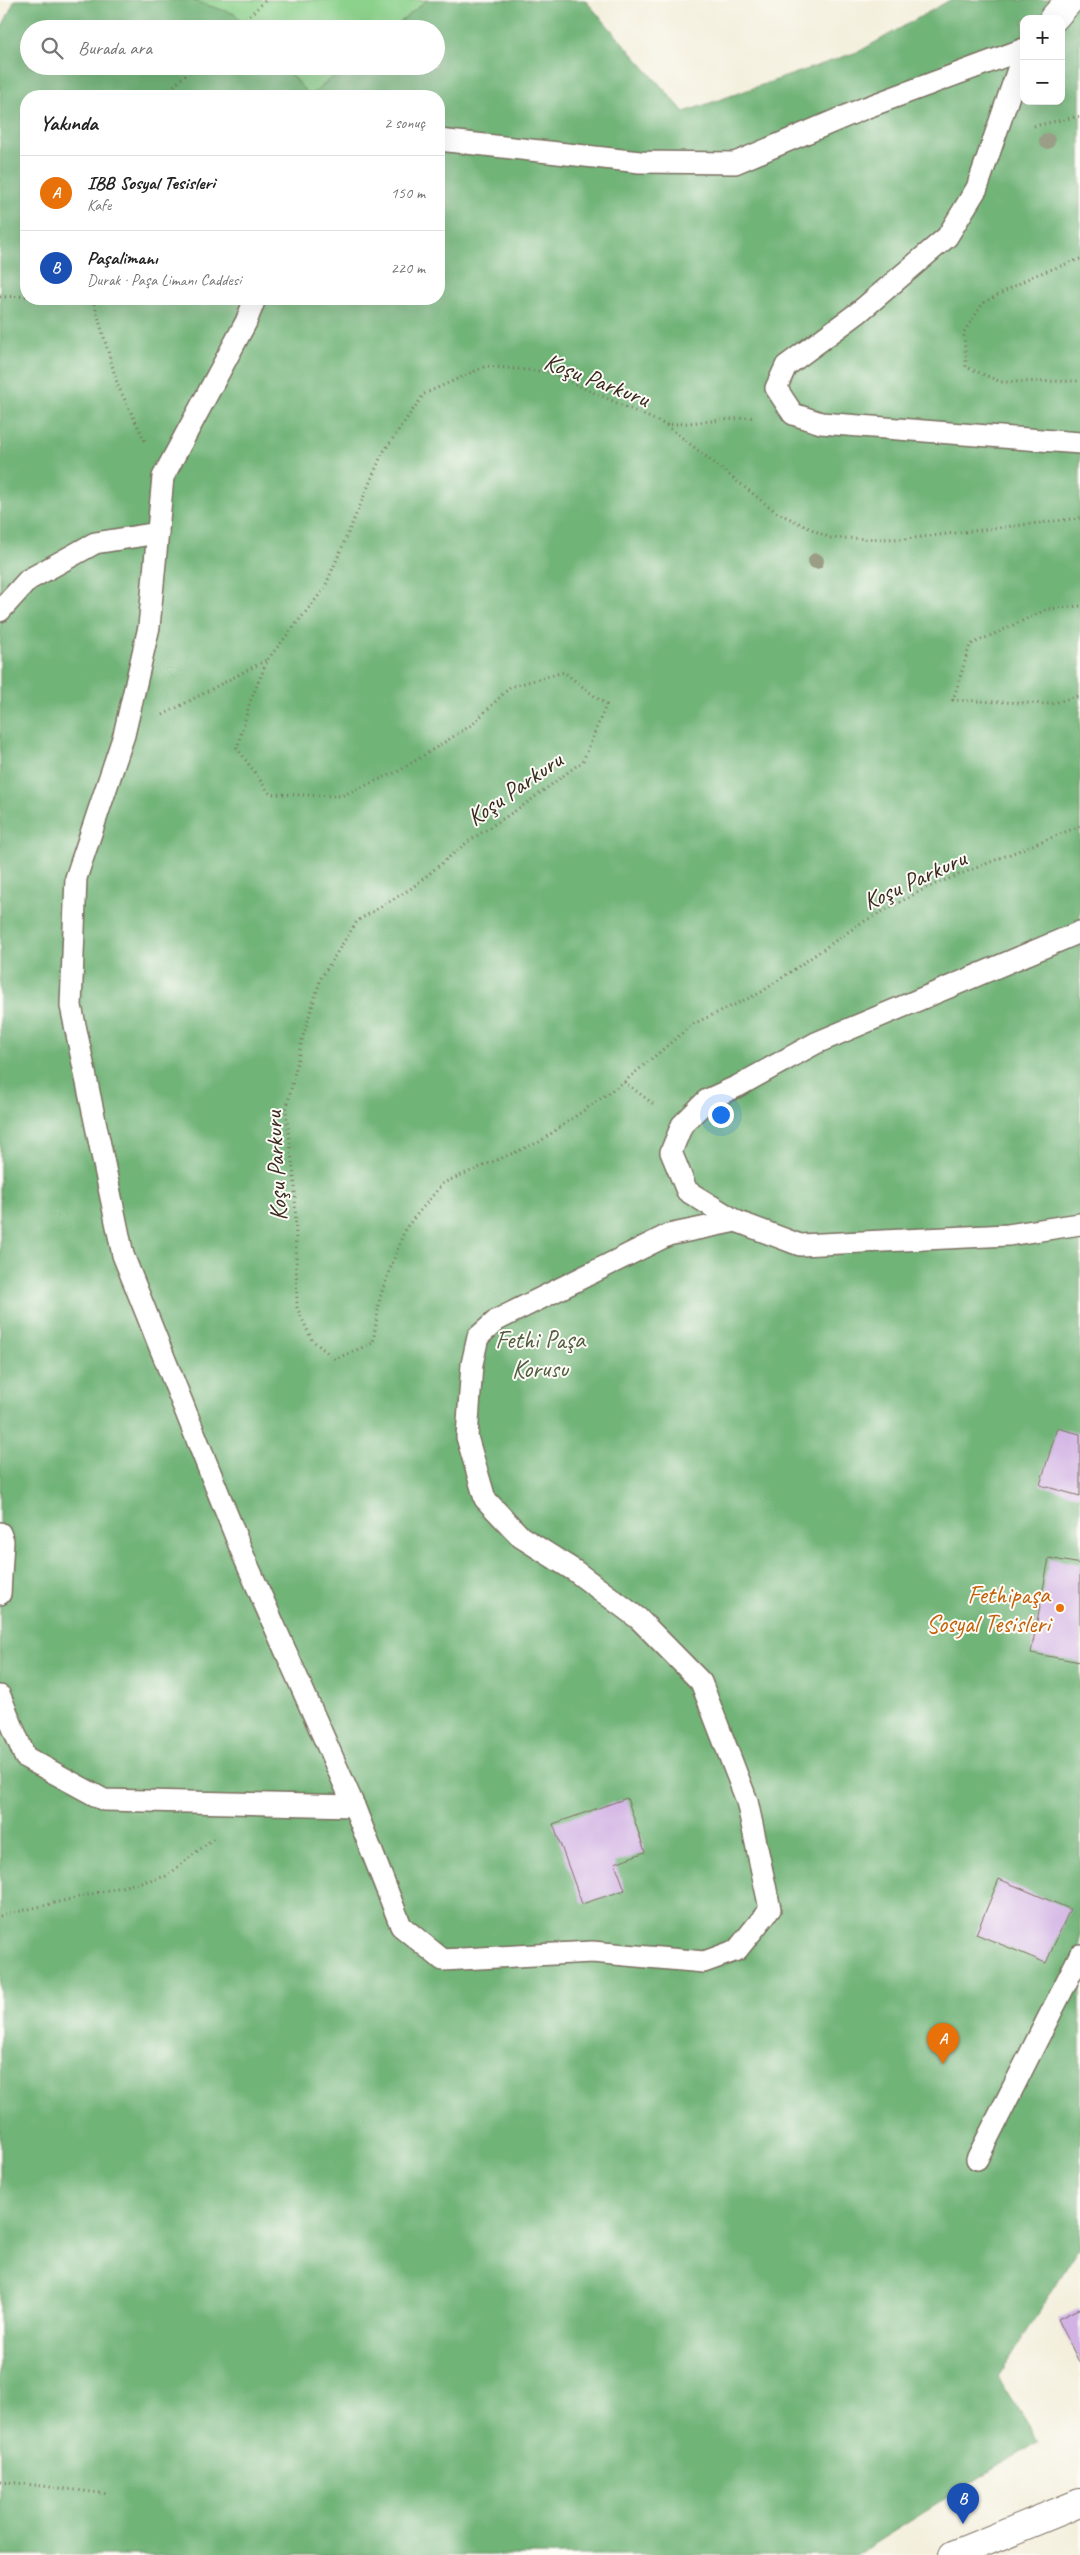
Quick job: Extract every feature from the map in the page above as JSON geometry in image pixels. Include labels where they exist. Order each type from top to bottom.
[{"type":"main road","points":[[1057,15],[1070,0]]},
{"type":"main road","points":[[953,2555],[1080,2503]]},
{"type":"lane","points":[[445,141],[640,162],[735,163],[865,108],[1020,52]]},
{"type":"lane","points":[[1021,60],[977,188],[947,237],[859,312],[786,366],[776,388],[793,414],[830,424],[1080,443]]},
{"type":"lane","points":[[253,305],[246,322],[163,477],[150,627],[124,735],[76,878],[71,1006],[123,1255],[244,1557],[354,1806],[401,1926],[443,1960],[592,1952],[704,1962],[737,1950],[770,1909],[747,1801],[701,1682],[639,1619],[576,1571],[521,1537],[485,1499],[468,1437],[474,1355],[478,1337],[497,1320],[668,1235],[736,1221]]},
{"type":"lane","points":[[0,611],[28,580],[95,543],[158,533]]},
{"type":"lane","points":[[1080,932],[816,1043],[738,1086],[707,1100],[682,1125],[671,1152],[687,1191],[736,1221],[800,1245],[1008,1235],[1080,1224]]},
{"type":"lane","points":[[0,1533],[3,1541],[0,1594]]},
{"type":"lane","points":[[0,1696],[25,1757],[104,1800],[354,1806]]},
{"type":"lane","points":[[977,2159],[1080,1955]]},
{"type":"path","points":[[245,20],[266,0]]},
{"type":"path","points":[[169,90],[185,75]]},
{"type":"path","points":[[1029,127],[1080,116]]},
{"type":"path","points":[[1080,259],[1033,276],[983,303],[964,332],[966,367],[1001,382],[1080,381]]},
{"type":"path","points":[[0,297],[20,296]]},
{"type":"path","points":[[95,305],[118,386],[163,477]]},
{"type":"path","name":"Koşu Parkuru","points":[[1080,518],[905,539],[830,538],[776,512],[666,425],[548,372],[486,366],[424,394],[382,454],[324,589],[268,659],[250,702],[237,748],[270,794],[342,796],[399,771],[473,724],[510,687],[564,672],[606,705],[582,761],[527,803],[466,843],[412,888],[357,922],[321,978],[303,1036],[286,1110],[295,1186],[297,1308],[312,1340],[335,1359],[373,1343],[380,1297],[405,1229],[444,1184],[539,1142],[624,1082],[693,1024],[760,993],[861,923],[926,888],[1080,826]]},
{"type":"path","points":[[666,425],[793,414]]},
{"type":"path","points":[[1080,606],[1048,609],[970,644],[953,700],[1051,704],[1080,695]]},
{"type":"path","points":[[124,735],[268,659]]},
{"type":"path","points":[[624,1082],[682,1125]]},
{"type":"path","points":[[0,1916],[167,1876],[257,1804]]},
{"type":"path","points":[[0,2481],[109,2494]]},
{"type":"green space","name":"Fethi Paşa Korusu","points":[[15,0],[191,0],[235,14],[240,20],[20,20],[20,75],[291,75],[305,90],[20,90],[20,305],[445,305],[445,90],[317,90],[335,75],[445,75],[445,20],[403,20],[427,0],[585,0],[684,112],[860,51],[950,0],[1080,0],[1080,2246],[998,2377],[1038,2441],[856,2555],[0,2555],[0,460],[2,454],[0,427],[0,31]]},
{"type":"green space","points":[[191,0],[427,0],[403,20],[240,20],[235,14]]},
{"type":"green space","points":[[291,75],[335,75],[317,90],[305,90]]},
{"type":"building","points":[[1057,1428],[1080,1434],[1080,1496],[1040,1485]]},
{"type":"building","name":"Fethipaşa Sosyal Tesisleri","points":[[1049,1558],[1080,1564],[1080,1662],[1031,1653]]},
{"type":"building","points":[[627,1798],[645,1852],[615,1863],[625,1890],[582,1904],[553,1824]]},
{"type":"building","points":[[999,1879],[1070,1909],[1046,1963],[976,1934]]},
{"type":"building","points":[[1080,2308],[1080,2364],[1058,2319]]},
{"type":"place","name":"Fethipaşa Sosyal Tesisleri","points":[[1060,1608]]},
{"type":"place","name":"IBB Sosyal Tesisleri","points":[[943,2064]]},
{"type":"place","name":"Paşalimanı","points":[[963,2524]]}]
